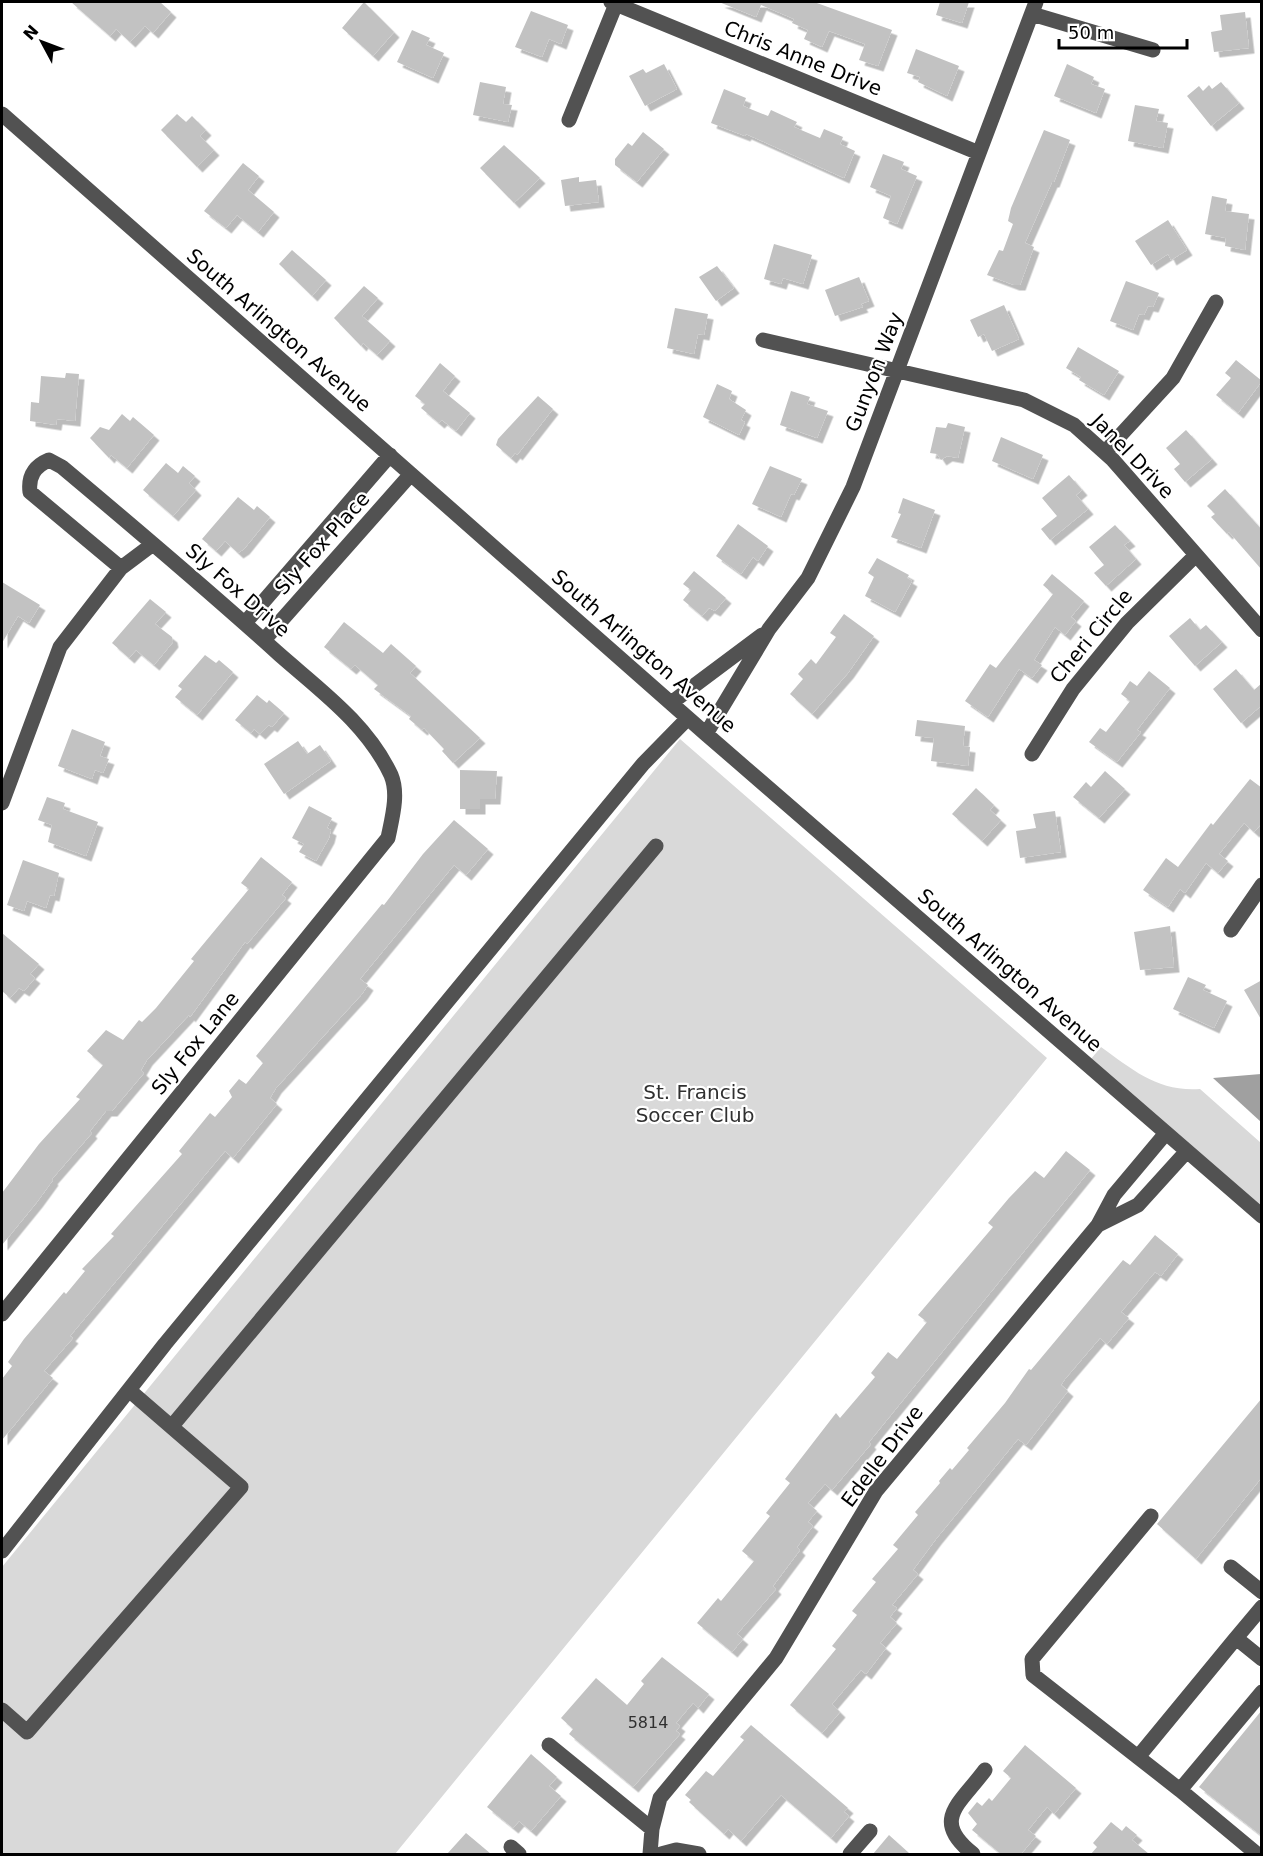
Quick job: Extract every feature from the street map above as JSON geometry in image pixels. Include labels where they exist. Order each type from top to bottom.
[{"type":"street","points":[[569,120],[614,3]]},
{"type":"street","name":"Chris Anne Drive","points":[[614,3],[979,153]]},
{"type":"street","points":[[1034,8],[1153,50]]},
{"type":"street","name":"Gunyon Way","points":[[706,734],[769,629],[808,578],[824,550],[853,487],[1034,8]]},
{"type":"street","name":"South Arlington Avenue","points":[[2,114],[706,734],[1262,1216]]},
{"type":"street","points":[[1105,452],[1173,378],[1216,302]]},
{"type":"street","name":"Janel Drive","points":[[763,340],[897,369],[1032,402],[1074,425],[1105,452],[1262,630]]},
{"type":"street","name":"Sly Fox Place","points":[[245,623],[390,455]]},
{"type":"street","name":"Sly Fox Drive","points":[[121,568],[30,492],[32,474],[38,464],[49,460],[63,467],[264,640],[361,728],[390,774],[395,787]]},
{"type":"street","name":"Sly Fox Place","points":[[264,640],[411,474]]},
{"type":"street","points":[[2,803],[60,646],[121,568],[153,544]]},
{"type":"street","name":"Cheri Circle","points":[[1032,754],[1073,689],[1127,622],[1196,555]]},
{"type":"street","points":[[671,703],[769,629]]},
{"type":"street","points":[[2,1551],[173,1335],[636,773],[688,718]]},
{"type":"street","name":"Sly Fox Lane","points":[[2,1314],[388,838],[395,787]]},
{"type":"street","points":[[172,1426],[656,846]]},
{"type":"street","points":[[1231,930],[1262,885]]},
{"type":"street","name":"Edelle Drive","points":[[650,1854],[652,1828],[660,1798],[776,1658],[876,1491],[1098,1225],[1114,1195],[1166,1133]]},
{"type":"street","points":[[1098,1225],[1138,1206],[1187,1151]]},
{"type":"street","points":[[2,1710],[27,1732],[241,1487],[130,1391]]},
{"type":"street","points":[[1150,1516],[1032,1659],[1033,1675],[1180,1790],[1257,1854]]},
{"type":"street","points":[[1231,1567],[1262,1592]]},
{"type":"street","points":[[1138,1757],[1262,1607]]},
{"type":"street","points":[[1236,1638],[1262,1659]]},
{"type":"street","points":[[1180,1790],[1262,1692]]},
{"type":"street","points":[[549,1745],[652,1828]]},
{"type":"street","points":[[973,1854],[951,1832],[950,1822],[954,1811],[985,1770]]},
{"type":"street","points":[[850,1854],[870,1831]]},
{"type":"street","points":[[661,1854],[676,1850],[699,1854]]},
{"type":"green space","name":"St. Francis Soccer Club","points":[[680,739],[1047,1058],[395,1854],[2,1854],[2,1567]]},
{"type":"green space","points":[[1101,1047],[1147,1078],[1171,1087],[1200,1089],[1261,1143],[1261,1207],[1091,1059]]},
{"type":"shaded area","points":[[1261,1074],[1261,1122],[1213,1078]]},
{"type":"building","points":[[71,2],[160,2],[171,12],[153,33],[145,26],[130,42],[116,29],[110,36]]},
{"type":"building","points":[[364,2],[394,32],[373,56],[342,28]]},
{"type":"building","points":[[719,2],[814,2],[892,30],[878,66],[859,60],[865,44],[829,31],[822,47],[804,39],[808,30],[792,23],[794,19],[761,5],[756,17]]},
{"type":"building","points":[[940,2],[969,2],[962,23],[936,15]]},
{"type":"building","points":[[531,11],[568,25],[561,44],[549,39],[542,57],[515,47]]},
{"type":"building","points":[[1245,12],[1249,48],[1214,52],[1211,32],[1222,30],[1220,15]]},
{"type":"building","points":[[412,30],[430,38],[426,45],[444,53],[433,78],[397,62]]},
{"type":"building","points":[[916,49],[959,66],[947,96],[918,82],[920,77],[907,73]]},
{"type":"building","points":[[664,64],[677,89],[645,106],[629,76],[643,69],[646,73]]},
{"type":"building","points":[[1067,64],[1094,77],[1091,84],[1105,89],[1096,113],[1054,96]]},
{"type":"building","points":[[480,82],[506,87],[503,104],[512,105],[508,122],[473,115]]},
{"type":"building","points":[[1221,82],[1239,103],[1211,126],[1187,96],[1199,86],[1203,91],[1209,85],[1212,89]]},
{"type":"building","points":[[724,89],[746,98],[743,106],[768,116],[771,110],[797,122],[794,127],[820,138],[824,129],[843,137],[840,144],[855,151],[844,178],[746,134],[745,136],[711,123]]},
{"type":"building","points":[[1135,105],[1159,109],[1156,121],[1168,123],[1163,148],[1128,141]]},
{"type":"building","points":[[177,114],[186,122],[192,116],[206,130],[200,136],[214,150],[197,167],[161,130]]},
{"type":"building","points":[[1044,130],[1070,140],[1054,182],[1052,182],[1025,243],[1034,247],[1020,285],[1014,285],[987,275],[999,250],[1003,251],[1013,224],[1008,221],[1011,208]]},
{"type":"building","points":[[643,132],[664,149],[637,182],[615,165],[615,159],[628,143],[632,146]]},
{"type":"building","points":[[504,145],[540,178],[514,203],[480,168]]},
{"type":"building","points":[[883,154],[904,162],[901,169],[917,176],[897,224],[883,218],[891,196],[870,187]]},
{"type":"building","points":[[243,163],[259,176],[248,190],[274,212],[258,232],[237,215],[226,228],[204,211]]},
{"type":"building","points":[[579,177],[579,182],[596,180],[599,202],[565,206],[561,180]]},
{"type":"building","points":[[1212,196],[1227,199],[1225,211],[1249,214],[1245,250],[1225,246],[1226,238],[1205,234]]},
{"type":"building","points":[[1168,220],[1187,250],[1171,260],[1168,254],[1151,265],[1135,241]]},
{"type":"building","points":[[774,244],[812,255],[803,284],[783,278],[781,284],[764,279]]},
{"type":"building","points":[[292,250],[326,280],[312,296],[279,264]]},
{"type":"building","points":[[717,266],[734,288],[716,301],[699,277]]},
{"type":"building","points":[[859,277],[869,301],[861,304],[863,307],[835,316],[825,290]]},
{"type":"building","points":[[1126,281],[1159,293],[1153,307],[1148,306],[1144,315],[1139,314],[1133,330],[1110,321]]},
{"type":"building","points":[[364,286],[378,298],[362,316],[390,341],[377,355],[363,343],[361,346],[334,318]]},
{"type":"building","points":[[1004,305],[1019,339],[992,351],[984,334],[978,337],[970,320]]},
{"type":"building","points":[[675,308],[708,314],[704,335],[698,334],[694,354],[667,348]]},
{"type":"building","points":[[1078,347],[1119,371],[1104,395],[1079,380],[1081,377],[1066,368]]},
{"type":"building","points":[[1236,360],[1262,381],[1238,413],[1216,395],[1231,378],[1225,373]]},
{"type":"building","points":[[440,363],[455,376],[443,391],[470,413],[456,431],[442,420],[439,423],[421,408],[425,404],[415,396]]},
{"type":"building","points":[[66,373],[79,374],[75,421],[57,419],[56,425],[30,421],[31,402],[39,403],[41,376],[65,378]]},
{"type":"building","points":[[717,384],[732,391],[729,399],[746,410],[741,420],[745,422],[739,435],[703,417]]},
{"type":"building","points":[[791,391],[810,397],[807,404],[828,411],[817,438],[780,425]]},
{"type":"building","points":[[538,396],[553,409],[517,455],[515,453],[511,458],[496,445],[498,439]]},
{"type":"building","points":[[122,414],[130,421],[133,417],[154,435],[127,468],[111,455],[109,458],[90,438],[100,427],[109,430]]},
{"type":"building","points":[[948,423],[965,427],[958,458],[947,456],[941,460],[937,454],[930,453],[936,427],[946,428]]},
{"type":"building","points":[[1186,430],[1212,459],[1185,482],[1174,469],[1180,464],[1166,448]]},
{"type":"building","points":[[1001,437],[1043,455],[1033,479],[992,461]]},
{"type":"building","points":[[166,463],[178,473],[183,466],[195,476],[189,483],[196,490],[173,516],[143,490]]},
{"type":"building","points":[[770,466],[802,479],[794,495],[791,494],[781,517],[752,504]]},
{"type":"building","points":[[1069,475],[1082,490],[1076,495],[1088,509],[1050,540],[1041,529],[1057,516],[1042,498]]},
{"type":"building","points":[[1225,489],[1262,530],[1262,570],[1229,532],[1227,534],[1211,517],[1215,514],[1207,506]]},
{"type":"building","points":[[238,497],[254,510],[257,506],[270,517],[244,549],[238,553],[225,541],[216,551],[202,539]]},
{"type":"building","points":[[903,498],[935,510],[921,548],[891,537],[901,514],[898,513]]},
{"type":"building","points":[[738,524],[768,546],[758,561],[753,557],[741,574],[716,556]]},
{"type":"building","points":[[1115,525],[1130,541],[1124,545],[1136,559],[1106,586],[1094,573],[1104,565],[1089,547]]},
{"type":"building","points":[[877,558],[909,575],[907,578],[912,581],[895,612],[865,596],[874,577],[868,573]]},
{"type":"building","points":[[694,571],[726,598],[715,611],[709,608],[702,616],[683,600],[691,590],[683,584]]},
{"type":"building","points":[[1052,574],[1084,601],[1071,617],[1076,621],[1065,635],[1055,627],[1034,660],[1042,665],[1032,678],[1019,669],[988,717],[965,701],[990,664],[996,668],[1053,594],[1043,585]]},
{"type":"building","points":[[2,582],[40,605],[29,623],[18,616],[2,643]]},
{"type":"building","points":[[150,599],[166,612],[155,624],[172,637],[173,642],[154,665],[136,650],[129,658],[112,643]]},
{"type":"building","points":[[844,614],[874,636],[848,673],[812,714],[790,694],[803,679],[798,674],[811,659],[816,664],[836,637],[830,633]]},
{"type":"building","points":[[1190,618],[1200,630],[1206,625],[1222,642],[1195,666],[1169,636]]},
{"type":"building","points":[[344,622],[383,653],[391,644],[416,666],[410,673],[480,738],[453,763],[442,751],[444,749],[424,728],[422,730],[409,719],[411,716],[374,689],[378,685],[355,665],[351,669],[324,647]]},
{"type":"building","points":[[205,655],[216,663],[219,660],[233,672],[197,715],[175,697],[182,689],[178,686]]},
{"type":"building","points":[[1236,669],[1254,690],[1262,683],[1262,705],[1241,723],[1213,689]]},
{"type":"building","points":[[1149,671],[1170,688],[1137,730],[1141,732],[1117,762],[1089,742],[1100,728],[1106,732],[1130,701],[1121,694],[1130,681],[1137,686]]},
{"type":"building","points":[[257,695],[267,703],[269,700],[284,713],[272,727],[269,725],[260,734],[254,729],[251,733],[235,720]]},
{"type":"building","points":[[917,720],[965,726],[963,746],[970,747],[968,766],[931,761],[934,738],[915,736]]},
{"type":"building","points":[[72,729],[105,742],[100,756],[109,759],[103,773],[95,770],[92,779],[58,766]]},
{"type":"building","points":[[298,741],[307,754],[320,745],[331,761],[284,794],[264,764]]},
{"type":"building","points":[[460,770],[497,771],[495,799],[480,799],[480,809],[460,809]]},
{"type":"building","points":[[1105,771],[1125,789],[1099,818],[1073,797],[1086,782],[1091,787]]},
{"type":"building","points":[[1250,779],[1262,788],[1262,823],[1254,832],[1244,823],[1219,854],[1228,861],[1218,873],[1206,863],[1185,893],[1180,889],[1168,907],[1143,890],[1166,858],[1178,867],[1211,823],[1213,825]]},
{"type":"building","points":[[976,788],[994,805],[990,810],[1001,820],[982,841],[952,814]]},
{"type":"building","points":[[47,797],[65,803],[63,809],[98,822],[86,856],[48,842],[52,825],[38,820]]},
{"type":"building","points":[[309,806],[332,818],[327,828],[331,830],[329,838],[316,861],[299,852],[304,844],[292,838]]},
{"type":"building","points":[[1055,811],[1061,852],[1020,858],[1016,831],[1036,828],[1033,814]]},
{"type":"building","points":[[454,820],[488,849],[466,875],[454,865],[360,979],[368,985],[276,1088],[270,1098],[277,1104],[233,1158],[225,1151],[70,1336],[73,1338],[44,1371],[53,1378],[2,1440],[2,1379],[12,1366],[8,1362],[24,1339],[64,1292],[66,1294],[85,1271],[82,1269],[114,1236],[111,1234],[182,1154],[179,1151],[210,1113],[215,1117],[232,1097],[229,1091],[239,1079],[246,1084],[263,1063],[256,1056],[382,904],[384,905],[423,854]]},
{"type":"building","points":[[261,857],[292,882],[282,895],[286,898],[247,944],[245,942],[190,1017],[189,1015],[147,1060],[141,1070],[144,1073],[112,1111],[106,1111],[90,1131],[92,1133],[52,1179],[37,1202],[2,1245],[2,1193],[39,1144],[80,1099],[76,1097],[103,1065],[87,1051],[106,1030],[123,1040],[139,1020],[142,1022],[156,1008],[194,961],[191,959],[249,889],[241,883]]},
{"type":"building","points":[[23,860],[59,873],[54,896],[50,895],[46,908],[27,901],[24,911],[7,905]]},
{"type":"building","points":[[1170,926],[1174,967],[1140,970],[1134,932]]},
{"type":"building","points":[[2,933],[39,964],[30,974],[35,978],[24,991],[19,988],[10,998],[2,991]]},
{"type":"building","points":[[1188,977],[1206,985],[1203,990],[1227,1001],[1214,1028],[1173,1009]]},
{"type":"building","points":[[1262,980],[1262,1021],[1244,990]]},
{"type":"building","points":[[1066,1151],[1090,1170],[869,1442],[871,1444],[832,1490],[825,1484],[808,1503],[817,1511],[808,1522],[813,1526],[797,1547],[800,1550],[773,1586],[776,1589],[737,1634],[743,1639],[732,1652],[697,1623],[718,1598],[721,1601],[754,1561],[742,1551],[770,1516],[766,1513],[790,1483],[785,1479],[836,1413],[840,1418],[875,1377],[871,1373],[888,1352],[897,1359],[927,1322],[918,1315],[993,1227],[988,1223],[1009,1198],[1035,1171],[1044,1178]]},
{"type":"building","points":[[1155,1235],[1178,1254],[1161,1276],[1155,1272],[1121,1312],[1129,1318],[1107,1344],[1100,1338],[1065,1379],[1061,1385],[1068,1391],[1026,1445],[1018,1439],[936,1539],[913,1570],[918,1574],[892,1605],[897,1608],[890,1617],[897,1623],[880,1643],[886,1648],[866,1674],[861,1670],[832,1704],[840,1712],[822,1733],[790,1705],[836,1649],[832,1646],[857,1615],[852,1611],[876,1582],[872,1579],[898,1549],[893,1545],[918,1515],[915,1512],[950,1468],[952,1470],[969,1450],[967,1448],[1005,1403],[1029,1369],[1031,1370],[1123,1260],[1130,1265]]},
{"type":"building","points":[[1262,1398],[1262,1477],[1196,1559],[1157,1524]]},
{"type":"building","points":[[662,1657],[709,1694],[698,1708],[693,1703],[676,1723],[680,1726],[676,1731],[680,1734],[633,1787],[569,1734],[573,1729],[561,1718],[596,1678],[627,1705],[644,1684],[641,1681]]},
{"type":"building","points":[[1262,1710],[1262,1836],[1199,1787]]},
{"type":"building","points":[[751,1725],[848,1808],[844,1812],[849,1816],[831,1838],[781,1795],[741,1841],[728,1829],[724,1834],[689,1802],[691,1800],[685,1795],[706,1771],[713,1776],[744,1740],[740,1737]]},
{"type":"building","points":[[1025,1745],[1076,1788],[1054,1814],[1047,1807],[1028,1830],[1036,1836],[1021,1854],[1001,1854],[972,1830],[977,1824],[968,1813],[977,1802],[982,1806],[989,1798],[992,1801],[1011,1778],[1003,1771]]},
{"type":"building","points":[[531,1754],[557,1777],[549,1786],[561,1796],[531,1831],[519,1821],[513,1828],[487,1807]]},
{"type":"building","points":[[1111,1822],[1122,1831],[1126,1826],[1137,1835],[1132,1840],[1149,1854],[1091,1854],[1097,1847],[1093,1843]]},
{"type":"building","points":[[466,1833],[491,1854],[447,1854]]},
{"type":"building","points":[[889,1835],[910,1854],[873,1854]]}]
